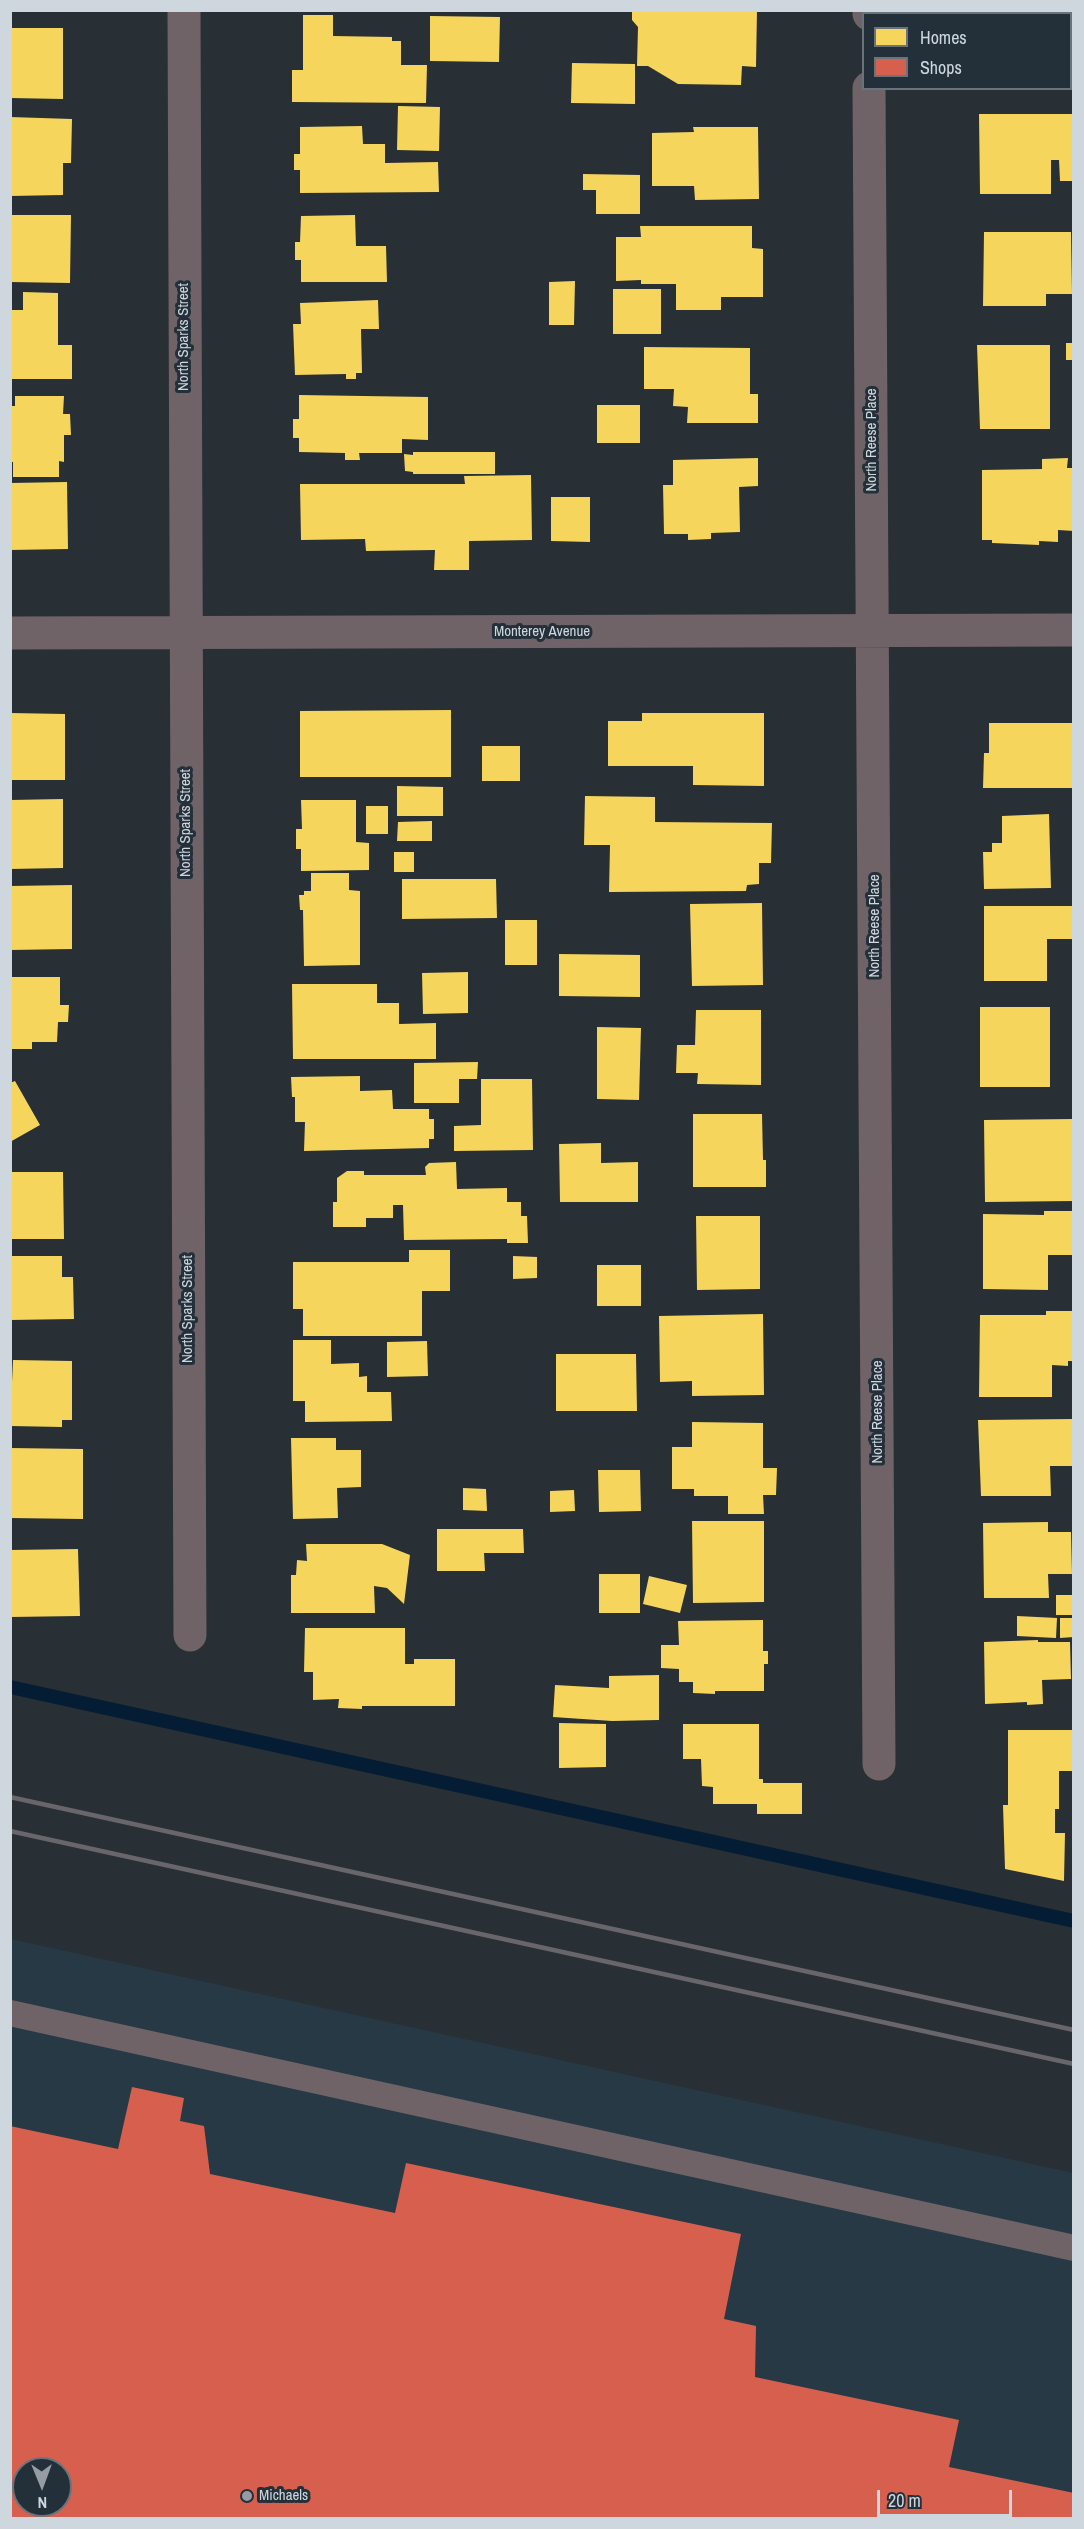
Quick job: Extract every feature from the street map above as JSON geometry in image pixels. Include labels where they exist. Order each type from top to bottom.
[{"type":"street","name":"North Sparks Street","points":[[184,10],[190,1635]]},
{"type":"street","name":"North Reese Place","points":[[869,90],[879,1764]]},
{"type":"street","name":"Monterey Avenue","points":[[10,633],[1074,630]]},
{"type":"lane","points":[[10,2013],[1074,2247]]},
{"type":"shaded area","points":[[11,1939],[1073,2173],[1073,2518],[11,2518]]},
{"type":"building: Homes","points":[[632,10],[757,10],[756,67],[742,66],[741,85],[678,84],[648,66],[637,66],[638,27],[632,20]]},
{"type":"building: Homes","points":[[986,10],[1063,10],[1063,12],[984,12]]},
{"type":"building: Homes","points":[[1072,12],[1074,12],[1074,53],[1072,53]]},
{"type":"building: Homes","points":[[303,15],[333,15],[333,36],[392,37],[392,41],[401,41],[401,65],[427,65],[426,103],[292,102],[292,70],[303,70]]},
{"type":"building: Homes","points":[[430,16],[500,17],[499,62],[430,61]]},
{"type":"building: Homes","points":[[10,28],[63,28],[63,99],[10,98]]},
{"type":"building: Homes","points":[[572,63],[635,64],[635,104],[571,103]]},
{"type":"building: Homes","points":[[398,106],[440,107],[439,151],[397,150]]},
{"type":"building: Homes","points":[[979,114],[1074,114],[1074,181],[1060,181],[1059,160],[1051,160],[1051,194],[980,194]]},
{"type":"building: Homes","points":[[10,117],[72,119],[71,163],[63,163],[63,195],[10,196]]},
{"type":"building: Homes","points":[[362,126],[363,144],[385,144],[385,163],[438,162],[439,192],[300,193],[300,170],[294,170],[294,154],[300,154],[300,127]]},
{"type":"building: Homes","points":[[693,127],[758,127],[759,199],[695,200],[694,186],[652,186],[652,133],[694,132]]},
{"type":"building: Homes","points":[[583,174],[640,175],[640,214],[596,214],[596,190],[583,190]]},
{"type":"building: Homes","points":[[10,215],[71,215],[70,283],[10,282]]},
{"type":"building: Homes","points":[[355,215],[356,246],[386,246],[387,282],[301,282],[301,260],[295,260],[295,242],[300,242],[301,216]]},
{"type":"building: Homes","points":[[640,226],[752,226],[752,248],[763,249],[763,297],[721,297],[721,310],[676,310],[676,284],[641,284],[641,280],[616,281],[616,237],[641,237]]},
{"type":"building: Homes","points":[[984,232],[1071,232],[1072,294],[1046,294],[1046,306],[983,306]]},
{"type":"building: Homes","points":[[575,281],[574,325],[549,325],[549,282]]},
{"type":"building: Homes","points":[[613,289],[661,289],[661,334],[613,334]]},
{"type":"building: Homes","points":[[23,292],[58,293],[58,345],[72,345],[72,379],[10,379],[10,310],[23,310]]},
{"type":"building: Homes","points":[[378,300],[379,329],[361,329],[362,373],[356,373],[356,379],[346,379],[346,374],[295,375],[293,324],[301,324],[300,303]]},
{"type":"building: Homes","points":[[1066,343],[1074,343],[1074,360],[1066,360]]},
{"type":"building: Homes","points":[[977,345],[1050,345],[1050,429],[980,429]]},
{"type":"building: Homes","points":[[644,347],[750,348],[750,394],[758,394],[758,423],[687,423],[688,407],[673,406],[674,389],[644,389]]},
{"type":"building: Homes","points":[[299,395],[428,397],[428,440],[402,439],[402,453],[359,453],[360,460],[345,460],[345,453],[299,452],[299,438],[293,438],[293,419],[299,419]]},
{"type":"building: Homes","points":[[15,396],[64,396],[63,414],[70,414],[71,435],[64,435],[64,462],[59,461],[59,477],[13,477],[13,462],[10,462],[10,406],[15,406]]},
{"type":"building: Homes","points":[[597,405],[640,405],[640,443],[597,443]]},
{"type":"building: Homes","points":[[413,452],[495,452],[495,474],[413,474],[413,472],[405,471],[404,454],[413,455]]},
{"type":"building: Homes","points":[[758,458],[758,486],[739,487],[740,532],[711,533],[711,539],[688,540],[688,534],[664,534],[663,485],[673,485],[673,460]]},
{"type":"building: Homes","points":[[1068,458],[1067,468],[1074,468],[1074,531],[1058,530],[1058,542],[1039,541],[1039,545],[992,543],[992,540],[982,540],[982,470],[1042,469],[1042,459]]},
{"type":"building: Homes","points":[[531,475],[532,540],[469,541],[469,570],[434,570],[435,550],[366,551],[365,539],[301,540],[300,484],[465,484],[464,476]]},
{"type":"building: Homes","points":[[67,482],[68,549],[10,550],[10,483]]},
{"type":"building: Homes","points":[[551,497],[590,497],[590,542],[551,541]]},
{"type":"building: Homes","points":[[451,710],[451,777],[300,777],[300,711]]},
{"type":"building: Homes","points":[[10,713],[65,714],[65,780],[10,780]]},
{"type":"building: Homes","points":[[642,713],[764,713],[764,786],[693,785],[693,766],[608,766],[608,721],[642,721]]},
{"type":"building: Homes","points":[[989,723],[1074,723],[1074,788],[983,788],[984,753],[989,753]]},
{"type":"building: Homes","points":[[482,746],[520,746],[520,781],[482,781]]},
{"type":"building: Homes","points":[[397,786],[443,787],[443,816],[397,816]]},
{"type":"building: Homes","points":[[585,796],[655,797],[655,822],[772,823],[771,863],[759,863],[759,884],[747,885],[746,891],[609,892],[610,845],[584,845]]},
{"type":"building: Homes","points":[[63,799],[63,868],[10,869],[10,800]]},
{"type":"building: Homes","points":[[301,800],[356,800],[356,842],[369,843],[369,870],[301,871],[301,849],[296,849],[296,829],[302,829]]},
{"type":"building: Homes","points":[[366,806],[388,806],[388,834],[366,834]]},
{"type":"building: Homes","points":[[1049,814],[1051,888],[984,889],[983,852],[992,852],[992,843],[1002,843],[1002,816]]},
{"type":"building: Homes","points":[[432,821],[432,841],[397,841],[398,822]]},
{"type":"building: Homes","points":[[394,852],[414,852],[414,872],[394,872]]},
{"type":"building: Homes","points":[[311,873],[349,873],[349,890],[360,891],[360,965],[304,966],[303,910],[300,910],[299,895],[304,895],[304,891],[311,891]]},
{"type":"building: Homes","points":[[402,879],[496,879],[497,918],[402,919]]},
{"type":"building: Homes","points":[[72,885],[72,949],[10,950],[10,886]]},
{"type":"building: Homes","points":[[762,903],[763,985],[692,986],[690,904]]},
{"type":"building: Homes","points":[[984,906],[1074,906],[1074,939],[1047,939],[1047,981],[984,981]]},
{"type":"building: Homes","points":[[505,920],[537,920],[537,965],[505,965]]},
{"type":"building: Homes","points":[[559,954],[640,955],[640,997],[559,996]]},
{"type":"building: Homes","points":[[468,972],[468,1013],[423,1014],[422,973]]},
{"type":"building: Homes","points":[[10,977],[60,977],[60,1005],[69,1005],[68,1022],[58,1022],[57,1042],[32,1042],[32,1049],[10,1049]]},
{"type":"building: Homes","points":[[292,984],[377,984],[377,1003],[399,1003],[399,1024],[436,1023],[436,1059],[293,1059]]},
{"type":"building: Homes","points":[[980,1007],[1050,1007],[1050,1087],[980,1087]]},
{"type":"building: Homes","points":[[696,1010],[761,1010],[761,1085],[697,1084],[698,1073],[676,1073],[677,1045],[695,1045]]},
{"type":"building: Homes","points":[[597,1027],[641,1028],[639,1100],[597,1099]]},
{"type":"building: Homes","points":[[478,1062],[477,1079],[459,1079],[459,1103],[414,1103],[414,1063]]},
{"type":"building: Homes","points":[[360,1076],[360,1091],[392,1090],[393,1109],[429,1109],[429,1119],[434,1119],[434,1139],[429,1139],[429,1148],[304,1151],[305,1122],[295,1122],[295,1097],[292,1097],[291,1077]]},
{"type":"building: Homes","points":[[481,1079],[532,1079],[533,1150],[454,1151],[454,1126],[481,1125]]},
{"type":"building: Homes","points":[[15,1081],[40,1125],[10,1142],[10,1083]]},
{"type":"building: Homes","points":[[693,1114],[762,1114],[766,1187],[693,1187]]},
{"type":"building: Homes","points":[[1074,1119],[1074,1201],[985,1202],[984,1120]]},
{"type":"building: Homes","points":[[601,1143],[601,1163],[638,1162],[638,1202],[560,1202],[559,1144]]},
{"type":"building: Homes","points":[[456,1162],[457,1189],[507,1188],[507,1202],[521,1202],[521,1216],[527,1216],[528,1243],[507,1243],[507,1239],[404,1240],[403,1205],[393,1205],[393,1218],[366,1218],[366,1227],[333,1227],[333,1202],[337,1202],[337,1178],[347,1171],[364,1171],[364,1175],[426,1175],[425,1167],[429,1163]]},
{"type":"building: Homes","points":[[11,1172],[63,1172],[64,1239],[10,1239]]},
{"type":"building: Homes","points":[[1044,1211],[1074,1211],[1074,1255],[1048,1255],[1048,1290],[983,1289],[983,1214],[1044,1215]]},
{"type":"building: Homes","points":[[696,1216],[760,1216],[760,1289],[697,1290]]},
{"type":"building: Homes","points":[[409,1250],[450,1250],[450,1291],[422,1291],[422,1336],[303,1336],[303,1309],[293,1309],[293,1262],[409,1262]]},
{"type":"building: Homes","points":[[10,1256],[62,1256],[62,1277],[73,1277],[74,1319],[10,1320]]},
{"type":"building: Homes","points":[[513,1256],[537,1257],[537,1278],[513,1279]]},
{"type":"building: Homes","points":[[597,1265],[641,1265],[641,1306],[597,1306]]},
{"type":"building: Homes","points":[[1046,1311],[1074,1311],[1074,1361],[1068,1361],[1068,1366],[1052,1365],[1052,1397],[979,1397],[980,1315],[1046,1315]]},
{"type":"building: Homes","points":[[763,1314],[764,1395],[692,1396],[692,1381],[660,1382],[659,1316]]},
{"type":"building: Homes","points":[[293,1340],[331,1340],[331,1364],[359,1363],[359,1377],[367,1376],[367,1392],[391,1392],[392,1421],[305,1422],[305,1401],[293,1401]]},
{"type":"building: Homes","points":[[427,1341],[428,1376],[387,1377],[387,1342]]},
{"type":"building: Homes","points":[[556,1354],[636,1354],[637,1411],[556,1411]]},
{"type":"building: Homes","points":[[13,1360],[72,1361],[72,1420],[62,1420],[62,1427],[10,1426]]},
{"type":"building: Homes","points":[[1074,1419],[1074,1466],[1050,1466],[1051,1496],[981,1496],[978,1420]]},
{"type":"building: Homes","points":[[692,1422],[763,1423],[763,1468],[777,1468],[776,1495],[763,1495],[764,1514],[728,1514],[728,1496],[694,1496],[694,1489],[672,1489],[672,1447],[692,1447]]},
{"type":"building: Homes","points":[[291,1438],[336,1438],[336,1450],[361,1450],[361,1487],[337,1488],[338,1518],[293,1519]]},
{"type":"building: Homes","points":[[10,1448],[83,1449],[83,1519],[10,1518]]},
{"type":"building: Homes","points":[[598,1470],[640,1470],[641,1511],[599,1512]]},
{"type":"building: Homes","points":[[463,1488],[486,1489],[487,1511],[463,1510]]},
{"type":"building: Homes","points":[[574,1490],[575,1511],[550,1512],[550,1491]]},
{"type":"building: Homes","points":[[692,1521],[764,1521],[764,1602],[693,1603]]},
{"type":"building: Homes","points":[[1048,1522],[1048,1532],[1071,1532],[1072,1574],[1048,1574],[1049,1598],[984,1598],[983,1523]]},
{"type":"building: Homes","points":[[437,1529],[523,1529],[524,1553],[484,1553],[485,1571],[437,1571]]},
{"type":"building: Homes","points":[[306,1544],[382,1544],[410,1555],[404,1604],[387,1588],[374,1586],[375,1613],[291,1613],[291,1575],[296,1575],[297,1560],[307,1561]]},
{"type":"building: Homes","points":[[78,1549],[80,1616],[10,1617],[10,1550]]},
{"type":"building: Homes","points":[[599,1574],[640,1574],[640,1613],[599,1613]]},
{"type":"building: Homes","points":[[649,1576],[687,1585],[680,1613],[643,1604]]},
{"type":"building: Homes","points":[[1056,1595],[1074,1595],[1074,1615],[1056,1615]]},
{"type":"building: Homes","points":[[1017,1616],[1057,1618],[1056,1638],[1017,1636]]},
{"type":"building: Homes","points":[[1060,1618],[1074,1618],[1074,1637],[1060,1638]]},
{"type":"building: Homes","points":[[763,1620],[763,1651],[768,1651],[768,1664],[764,1664],[764,1691],[693,1693],[693,1682],[679,1682],[679,1669],[661,1668],[661,1645],[679,1645],[678,1621]]},
{"type":"building: Homes","points":[[305,1628],[405,1628],[405,1664],[414,1664],[414,1659],[455,1659],[455,1706],[338,1708],[339,1699],[313,1700],[313,1672],[304,1672]]},
{"type":"building: Homes","points":[[1038,1640],[1038,1642],[1070,1642],[1071,1679],[1042,1680],[1043,1704],[1027,1705],[1027,1702],[985,1704],[984,1642]]},
{"type":"building: Homes","points":[[659,1675],[659,1720],[612,1721],[553,1717],[555,1685],[609,1688],[609,1676]]},
{"type":"building: Homes","points":[[559,1723],[606,1724],[606,1767],[559,1768]]},
{"type":"building: Homes","points":[[683,1724],[759,1724],[759,1779],[763,1779],[763,1783],[802,1783],[802,1814],[757,1814],[757,1804],[713,1804],[713,1787],[702,1786],[701,1759],[683,1759]]},
{"type":"building: Homes","points":[[1008,1730],[1072,1730],[1072,1771],[1059,1771],[1059,1809],[1055,1809],[1055,1833],[1065,1833],[1064,1881],[1005,1869],[1003,1805],[1008,1805]]},
{"type":"building: Shops","points":[[132,2087],[184,2098],[180,2121],[204,2126],[210,2174],[395,2213],[406,2163],[741,2234],[724,2319],[756,2326],[755,2377],[959,2420],[949,2467],[1074,2493],[1074,2518],[10,2518],[10,2126],[118,2149]]},
{"type":"waterway","points":[[10,1687],[1074,1921]]},
{"type":"railway","points":[[10,1797],[1074,2030]]},
{"type":"railway","points":[[10,1831],[1074,2064]]},
{"type":"place","name":"Michaels","points":[[247,2496]]}]
